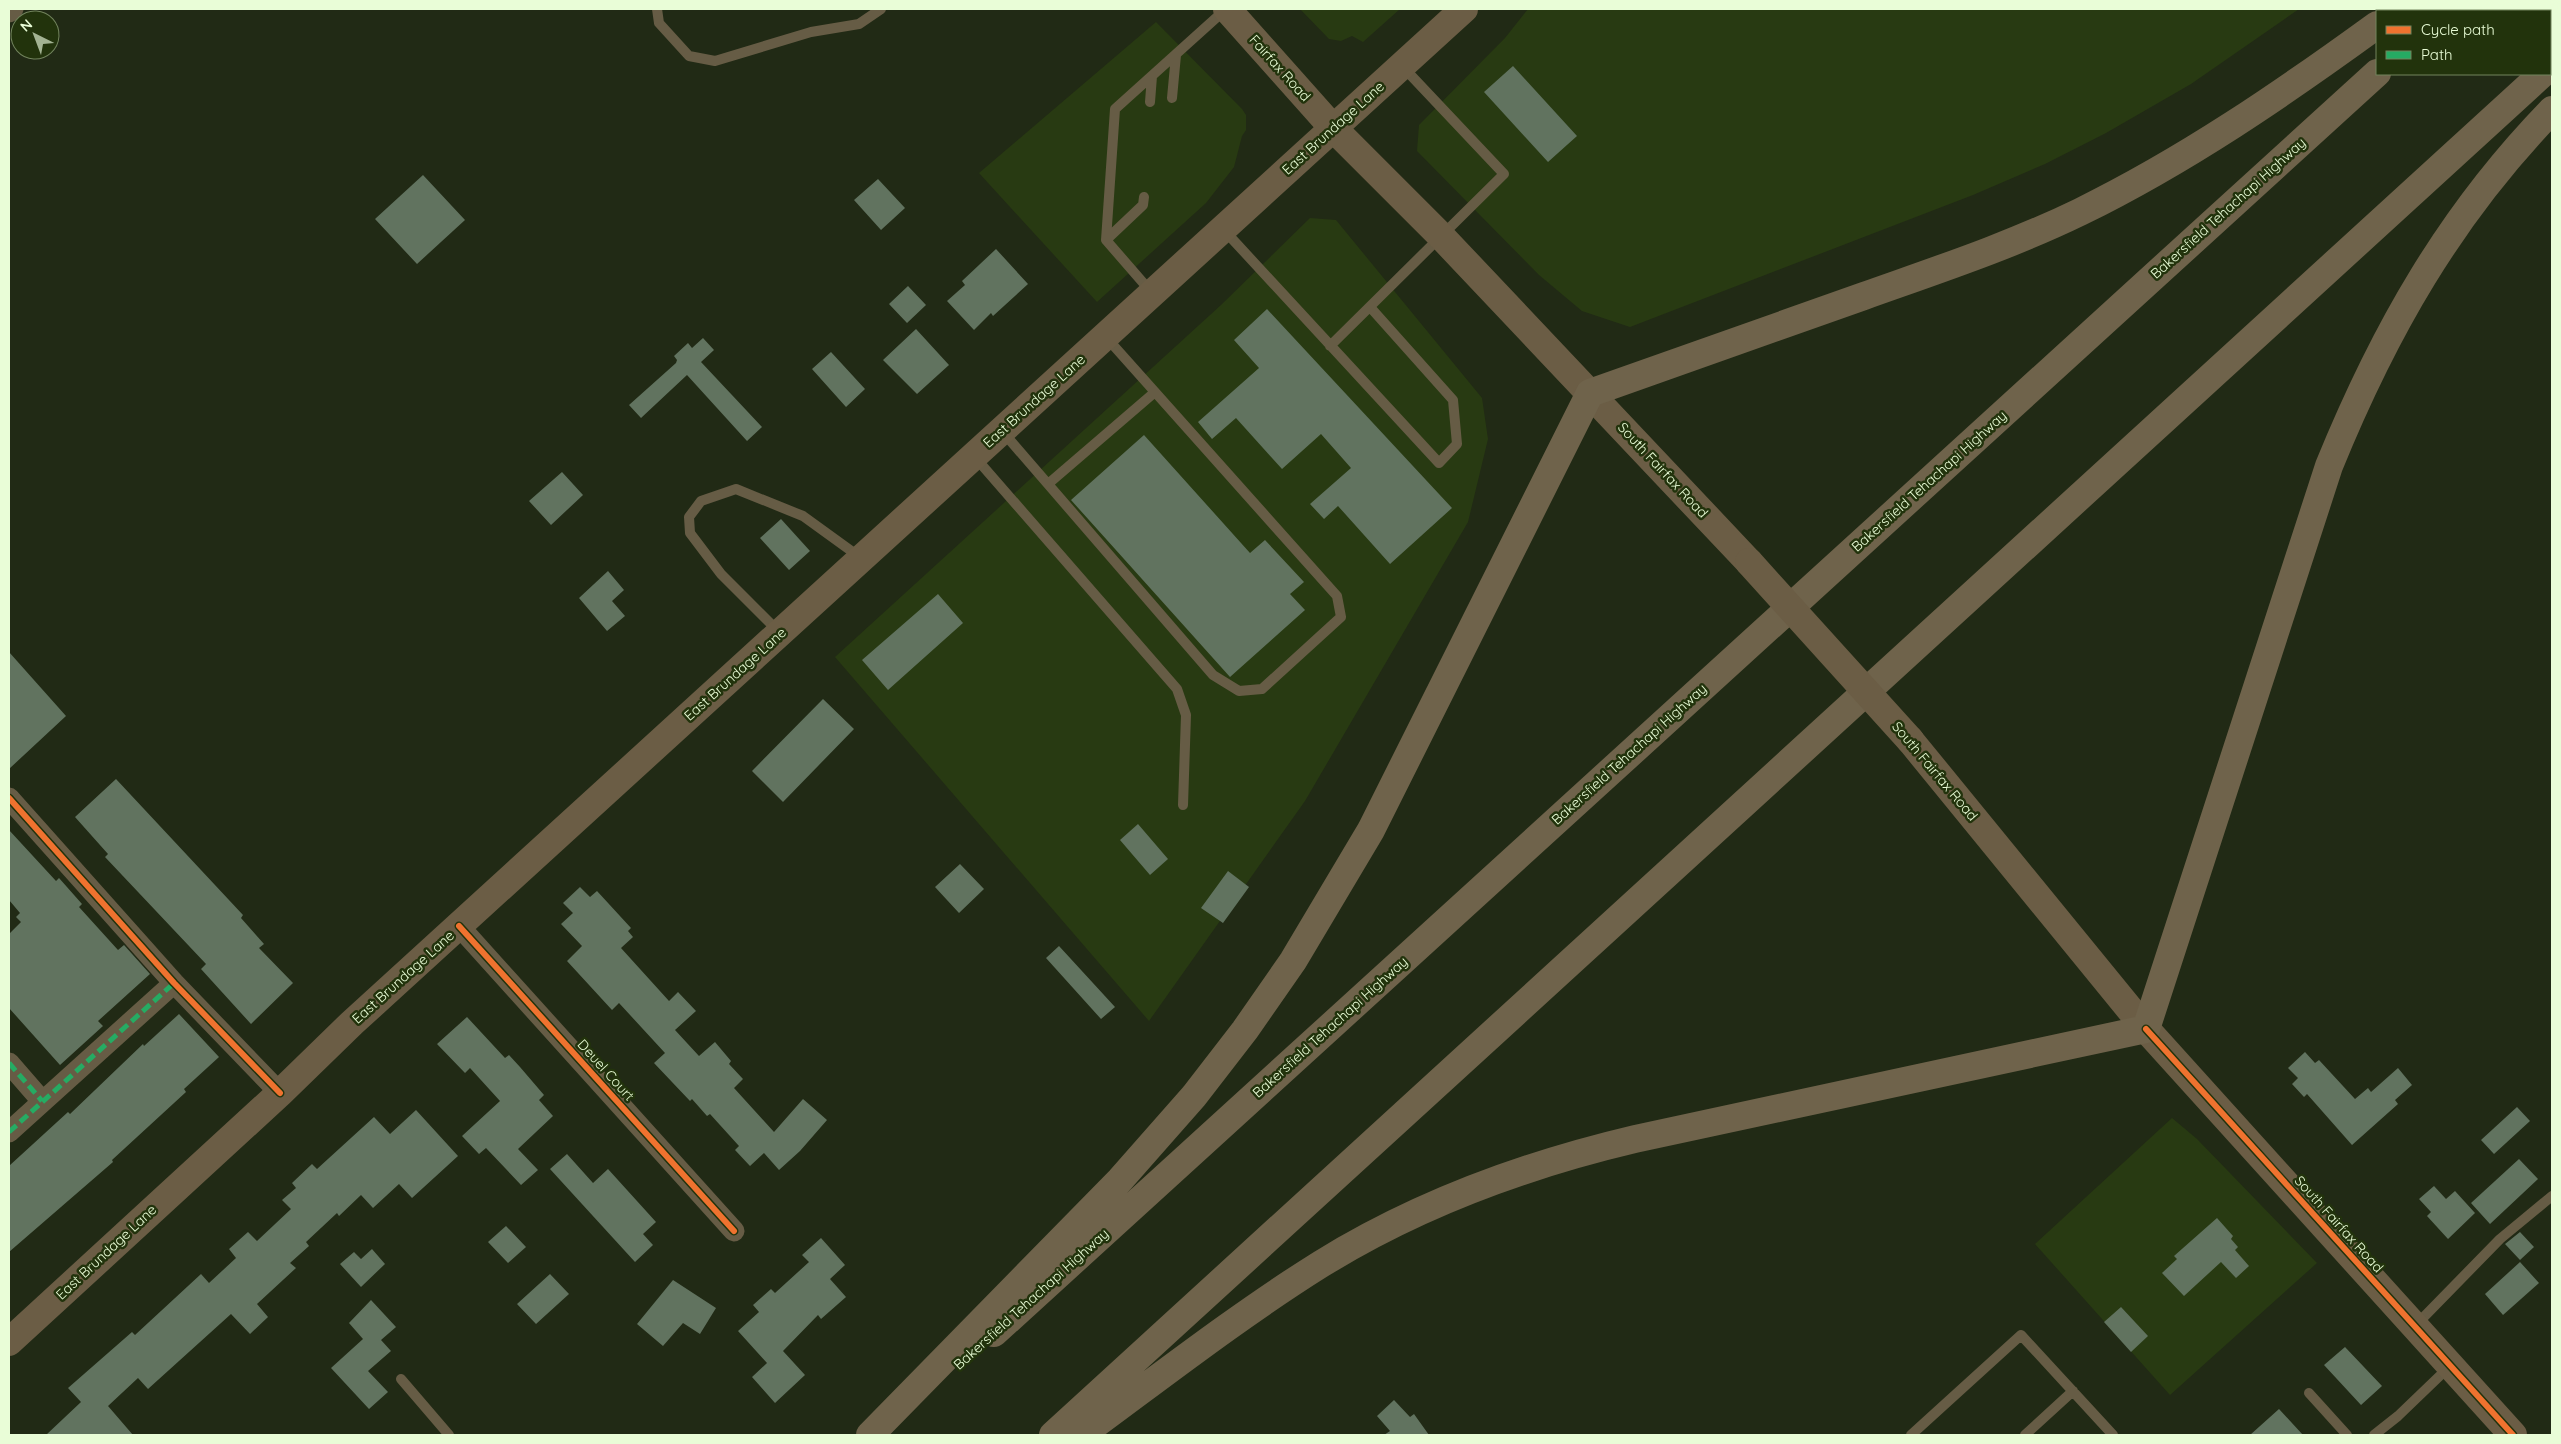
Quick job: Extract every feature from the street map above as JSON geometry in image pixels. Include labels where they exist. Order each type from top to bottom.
[{"type":"highway","points":[[870,1435],[1126,1173],[1194,1096],[1245,1030],[1293,961],[1371,830],[1590,393],[2004,246],[2081,211],[2155,172],[2227,130],[2297,84],[2376,26]]},
{"type":"highway","name":"Bakersfield Tehachapi Highway","points":[[882,1435],[2376,74]]},
{"type":"highway","points":[[1053,1435],[2541,75]]},
{"type":"highway","points":[[1082,1435],[1264,1302],[1322,1263],[1383,1229],[1428,1207],[1511,1174],[1578,1152],[1635,1138],[2146,1029],[2329,466],[2355,401],[2386,338],[2416,285],[2460,219],[2503,164],[2552,110]]},
{"type":"main road","name":"Fairfax Road","points":[[1227,9],[1333,128]]},
{"type":"main road","name":"East Brundage Lane","points":[[9,1342],[459,926],[1464,9]]},
{"type":"main road","name":"South Fairfax Road","points":[[1333,128],[1441,236],[1590,393],[1749,562],[1910,740],[2146,1029],[2513,1435]]},
{"type":"street","points":[[9,12],[13,9]]},
{"type":"street","points":[[9,798],[174,982],[280,1093]]},
{"type":"street","name":"Deuel Court","points":[[459,926],[734,1231]]},
{"type":"street","points":[[9,1132],[174,982]]},
{"type":"street","points":[[9,1063],[42,1101]]},
{"type":"lane","points":[[657,9],[659,23],[689,56],[715,61],[811,32],[859,24],[881,9]]},
{"type":"lane","points":[[1152,293],[1106,240],[1115,109],[1227,9]]},
{"type":"lane","points":[[1172,98],[1176,55]]},
{"type":"lane","points":[[1330,346],[1504,174],[1402,66]]},
{"type":"lane","points":[[1150,102],[1152,76]]},
{"type":"lane","points":[[1106,240],[1146,200]]},
{"type":"lane","points":[[1223,228],[1439,463],[1457,444],[1453,400],[1370,306]]},
{"type":"lane","points":[[1002,431],[1213,675],[1239,691],[1262,689],[1341,617],[1337,596],[1105,336]]},
{"type":"lane","points":[[1048,484],[1155,392]]},
{"type":"lane","points":[[974,456],[1178,689],[1186,715],[1183,805]]},
{"type":"lane","points":[[780,633],[721,574],[690,533],[689,517],[701,501],[736,489],[803,516],[862,558]]},
{"type":"lane","points":[[2415,1326],[2500,1240],[2552,1196]]},
{"type":"lane","points":[[1910,1435],[2021,1334],[2114,1435]]},
{"type":"lane","points":[[2374,1435],[2398,1416],[2450,1366]]},
{"type":"lane","points":[[401,1379],[449,1435]]},
{"type":"lane","points":[[2025,1435],[2073,1391]]},
{"type":"lane","points":[[2309,1393],[2347,1435]]},
{"type":"shaded area","points":[[1300,9],[1400,9],[1363,42],[1352,36],[1341,41],[1329,39]]},
{"type":"shaded area","points":[[1528,9],[2299,9],[2191,84],[2106,133],[2045,164],[1973,195],[1630,327],[1582,311],[1539,275],[1417,151],[1419,125],[1505,38]]},
{"type":"shaded area","points":[[1156,22],[1242,109],[1246,115],[1246,130],[1242,136],[1234,167],[1206,203],[1097,302],[979,173]]},
{"type":"shaded area","points":[[1310,218],[1336,220],[1482,398],[1488,439],[1468,522],[1305,801],[1149,1021],[835,657],[1221,305]]},
{"type":"shaded area","points":[[2172,1118],[2197,1139],[2317,1263],[2170,1395],[2035,1244]]},
{"type":"building","points":[[1513,66],[1577,136],[1548,162],[1484,92]]},
{"type":"building","points":[[423,175],[465,220],[417,264],[375,219]]},
{"type":"building","points":[[878,179],[905,208],[881,230],[854,200]]},
{"type":"building","points":[[996,249],[1028,284],[993,316],[991,313],[974,330],[947,301],[965,285],[962,281]]},
{"type":"building","points":[[908,286],[926,305],[907,323],[889,304]]},
{"type":"building","points":[[1267,309],[1452,508],[1390,564],[1338,506],[1324,519],[1310,504],[1351,468],[1321,434],[1282,469],[1236,418],[1212,439],[1198,422],[1259,368],[1234,340]]},
{"type":"building","points":[[916,329],[949,365],[917,394],[883,360]]},
{"type":"building","points":[[703,338],[714,350],[701,362],[762,427],[747,441],[687,375],[641,418],[629,405],[676,363],[677,360],[674,356],[688,343],[692,348]]},
{"type":"building","points":[[831,352],[865,389],[846,407],[812,369]]},
{"type":"building","points":[[1144,435],[1250,553],[1265,540],[1304,582],[1290,594],[1305,610],[1230,677],[1071,500]]},
{"type":"building","points":[[562,472],[583,495],[551,525],[529,501]]},
{"type":"building","points":[[781,519],[810,551],[789,570],[760,538]]},
{"type":"building","points":[[608,571],[624,590],[612,601],[625,616],[607,631],[579,598]]},
{"type":"building","points":[[938,594],[963,623],[888,690],[862,660]]},
{"type":"building","points":[[9,652],[66,716],[9,769]]},
{"type":"building","points":[[823,699],[854,729],[783,802],[752,771]]},
{"type":"building","points":[[116,779],[243,915],[241,918],[264,944],[259,948],[293,983],[251,1024],[201,969],[206,964],[105,857],[108,854],[75,817]]},
{"type":"building","points":[[1138,824],[1168,859],[1150,875],[1120,840]]},
{"type":"building","points":[[9,830],[56,881],[59,878],[82,904],[79,907],[118,950],[124,945],[150,974],[98,1021],[103,1026],[60,1065],[9,1008],[9,934],[21,922],[16,917],[20,913],[9,900]]},
{"type":"building","points":[[960,864],[984,889],[959,913],[935,887]]},
{"type":"building","points":[[1228,871],[1249,887],[1223,923],[1201,908]]},
{"type":"building","points":[[580,887],[590,897],[597,891],[631,928],[628,931],[633,937],[621,948],[669,1001],[678,992],[696,1011],[675,1030],[699,1056],[715,1042],[731,1061],[729,1064],[743,1079],[734,1088],[774,1132],[803,1099],[827,1120],[800,1151],[779,1170],[764,1153],[750,1166],[735,1150],[739,1146],[710,1114],[707,1116],[692,1099],[690,1101],[654,1063],[665,1053],[619,1003],[612,1010],[567,961],[582,946],[561,924],[573,913],[563,903]]},
{"type":"building","points":[[1059,946],[1115,1007],[1101,1019],[1046,958]]},
{"type":"building","points":[[179,1014],[219,1057],[184,1089],[186,1092],[112,1160],[113,1162],[9,1252],[9,1166],[68,1112],[70,1114],[143,1044],[144,1046]]},
{"type":"building","points":[[467,1017],[505,1058],[509,1055],[520,1067],[544,1095],[539,1100],[553,1116],[518,1149],[538,1170],[521,1185],[486,1148],[479,1154],[462,1136],[500,1101],[470,1068],[465,1073],[437,1044]]},
{"type":"building","points":[[2305,1052],[2315,1063],[2319,1060],[2355,1099],[2368,1088],[2371,1092],[2398,1068],[2412,1085],[2395,1100],[2398,1104],[2352,1145],[2307,1094],[2304,1097],[2292,1084],[2298,1078],[2288,1068]]},
{"type":"building","points":[[2517,1107],[2530,1121],[2494,1154],[2481,1140]]},
{"type":"building","points":[[416,1110],[458,1156],[412,1198],[399,1184],[373,1208],[361,1195],[339,1216],[337,1213],[306,1242],[309,1246],[290,1263],[296,1268],[257,1304],[268,1317],[250,1334],[231,1314],[148,1389],[138,1378],[108,1406],[133,1435],[46,1435],[81,1402],[68,1388],[132,1332],[135,1335],[201,1274],[209,1283],[236,1258],[229,1249],[248,1232],[257,1241],[291,1209],[282,1200],[296,1188],[292,1183],[312,1164],[317,1169],[374,1117],[390,1134]]},
{"type":"building","points":[[567,1154],[593,1183],[608,1169],[656,1222],[643,1234],[653,1245],[635,1262],[550,1169]]},
{"type":"building","points":[[2519,1159],[2538,1179],[2490,1224],[2471,1203]]},
{"type":"building","points":[[2434,1186],[2446,1199],[2455,1191],[2475,1213],[2448,1239],[2427,1216],[2431,1212],[2419,1199]]},
{"type":"building","points":[[2217,1218],[2233,1236],[2231,1239],[2238,1247],[2235,1250],[2249,1266],[2236,1278],[2221,1262],[2184,1296],[2162,1273],[2177,1259],[2174,1256]]},
{"type":"building","points":[[506,1226],[526,1247],[508,1263],[488,1242]]},
{"type":"building","points":[[2520,1232],[2534,1247],[2520,1260],[2505,1244]]},
{"type":"building","points":[[821,1238],[845,1265],[830,1279],[846,1297],[821,1319],[818,1315],[783,1351],[805,1375],[775,1403],[752,1377],[767,1363],[738,1331],[759,1312],[753,1305],[771,1289],[775,1293],[809,1262],[802,1255]]},
{"type":"building","points":[[372,1249],[385,1264],[361,1287],[340,1264],[354,1252],[361,1259]]},
{"type":"building","points":[[2520,1262],[2539,1283],[2503,1315],[2485,1294]]},
{"type":"building","points":[[550,1274],[569,1294],[536,1324],[517,1304]]},
{"type":"building","points":[[673,1280],[716,1308],[700,1334],[683,1323],[663,1346],[637,1324]]},
{"type":"building","points":[[371,1300],[396,1327],[381,1340],[391,1351],[368,1371],[388,1392],[369,1409],[331,1368],[363,1339],[349,1323]]},
{"type":"building","points":[[2121,1307],[2148,1336],[2131,1352],[2104,1322]]},
{"type":"building","points":[[2345,1347],[2382,1386],[2361,1405],[2324,1365]]},
{"type":"building","points":[[1394,1400],[1410,1417],[1414,1414],[1429,1435],[1384,1435],[1390,1431],[1377,1416]]},
{"type":"building","points":[[2279,1409],[2303,1435],[2250,1435]]},
{"type":"marked path","points":[[9,1132],[174,983]]},
{"type":"marked path","points":[[9,1063],[42,1101]]},
{"type":"cycle path","points":[[9,798],[174,983],[280,1093]]},
{"type":"cycle path","points":[[459,926],[734,1231]]},
{"type":"cycle path","points":[[2146,1029],[2513,1435]]}]
